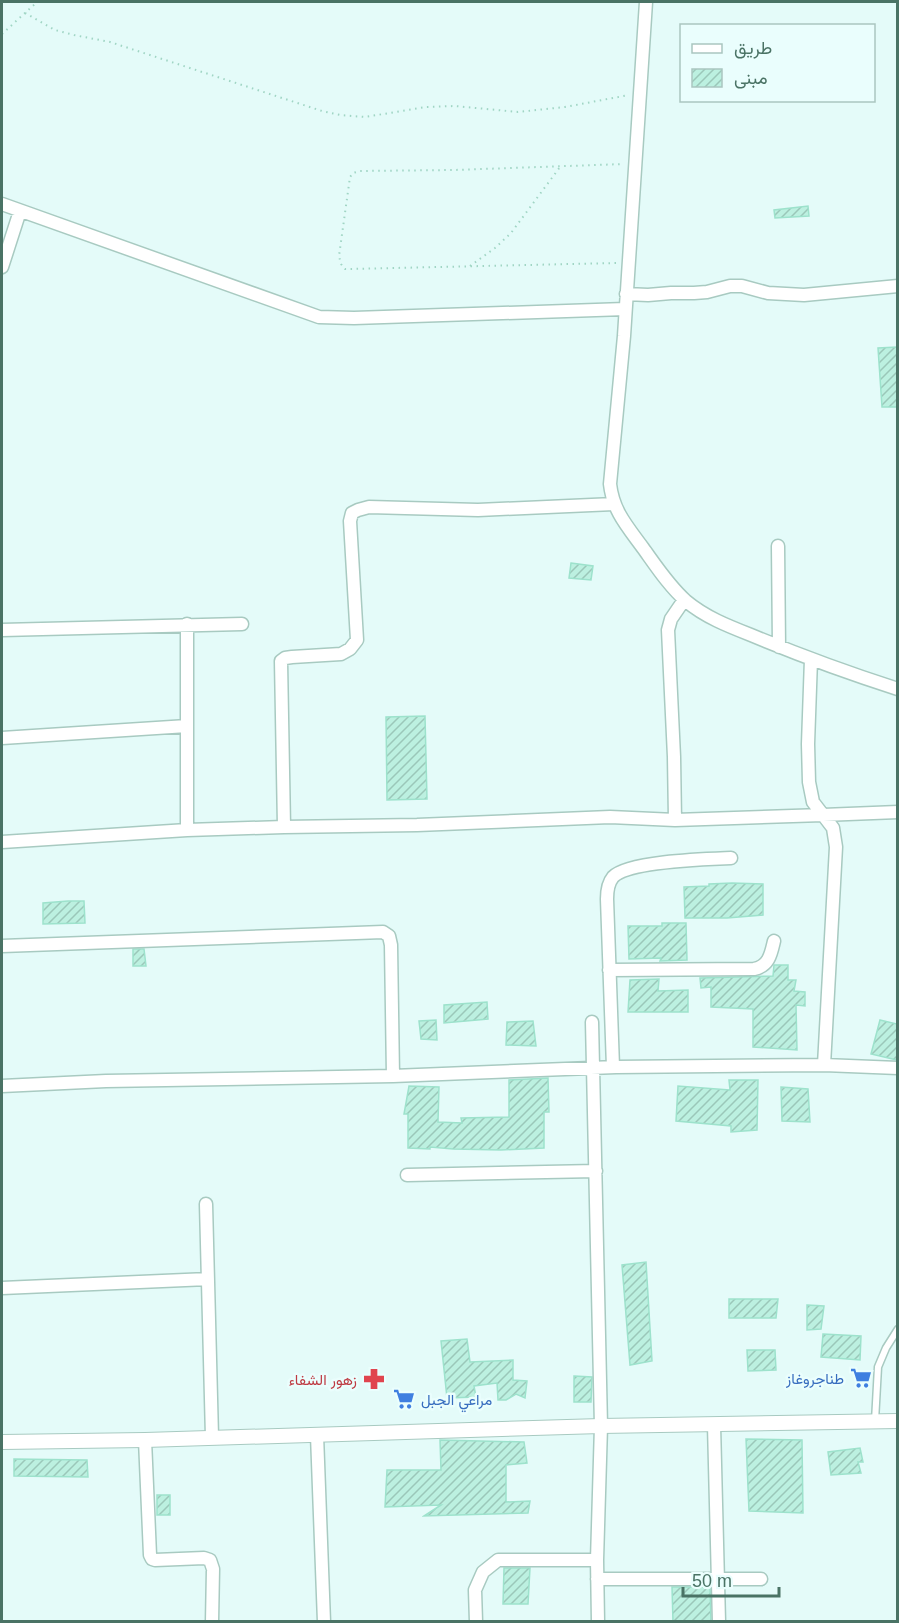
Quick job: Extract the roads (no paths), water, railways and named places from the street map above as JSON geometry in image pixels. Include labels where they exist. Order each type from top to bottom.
[{"type":"street","points":[[646,2],[625,309],[610,473],[614,504],[621,519],[667,581],[694,608],[717,621],[779,647],[897,689]]},
{"type":"street","points":[[2,204],[319,317],[354,318],[625,309]]},
{"type":"street","points":[[2,267],[20,211]]},
{"type":"street","points":[[626,294],[694,293],[742,286],[768,293],[804,295],[897,286]]},
{"type":"street","points":[[284,827],[282,661],[292,657],[341,654],[350,649],[357,640],[350,521],[352,513],[369,507],[478,510],[614,504]]},
{"type":"street","points":[[778,546],[779,647]]},
{"type":"street","points":[[675,820],[668,630],[671,619],[684,600]]},
{"type":"street","points":[[187,624],[187,830]]},
{"type":"street","points":[[2,630],[242,624]]},
{"type":"street","points":[[811,659],[809,782],[813,802],[833,828],[836,847],[824,1065]]},
{"type":"street","points":[[2,738],[187,726]]},
{"type":"street","points":[[2,842],[187,830],[417,825],[610,817],[675,820],[897,812]]},
{"type":"street","points":[[613,1067],[607,898],[612,878],[620,872],[654,864],[731,858]]},
{"type":"street","points":[[2,946],[382,932],[389,936],[391,945],[393,1076]]},
{"type":"street","points":[[609,970],[754,969],[767,963],[774,941]]},
{"type":"street","points":[[592,1022],[601,1426],[597,1560],[598,1622]]},
{"type":"street","points":[[2,1086],[106,1081],[393,1076],[594,1067],[824,1065],[897,1068]]},
{"type":"street","points":[[407,1175],[596,1171]]},
{"type":"street","points":[[206,1203],[212,1437]]},
{"type":"street","points":[[2,1288],[208,1279]]},
{"type":"street","points":[[2,1442],[601,1426],[897,1421]]},
{"type":"street","points":[[714,1425],[719,1622]]},
{"type":"street","points":[[317,1435],[324,1622]]},
{"type":"street","points":[[144,1440],[150,1555],[155,1560],[204,1558],[210,1560],[213,1569],[212,1622]]},
{"type":"street","points":[[476,1622],[475,1590],[483,1572],[498,1560],[597,1560]]},
{"type":"street","points":[[597,1579],[761,1579]]},
{"type":"lane","points":[[875,1421],[878,1367],[897,1329]]},
{"type":"place","name":"طناجروغاز","points":[[861,1378]]},
{"type":"place","name":"زهور الشفاء","points":[[374,1379]]},
{"type":"place","name":"مراعي الجبل","points":[[404,1399]]}]
